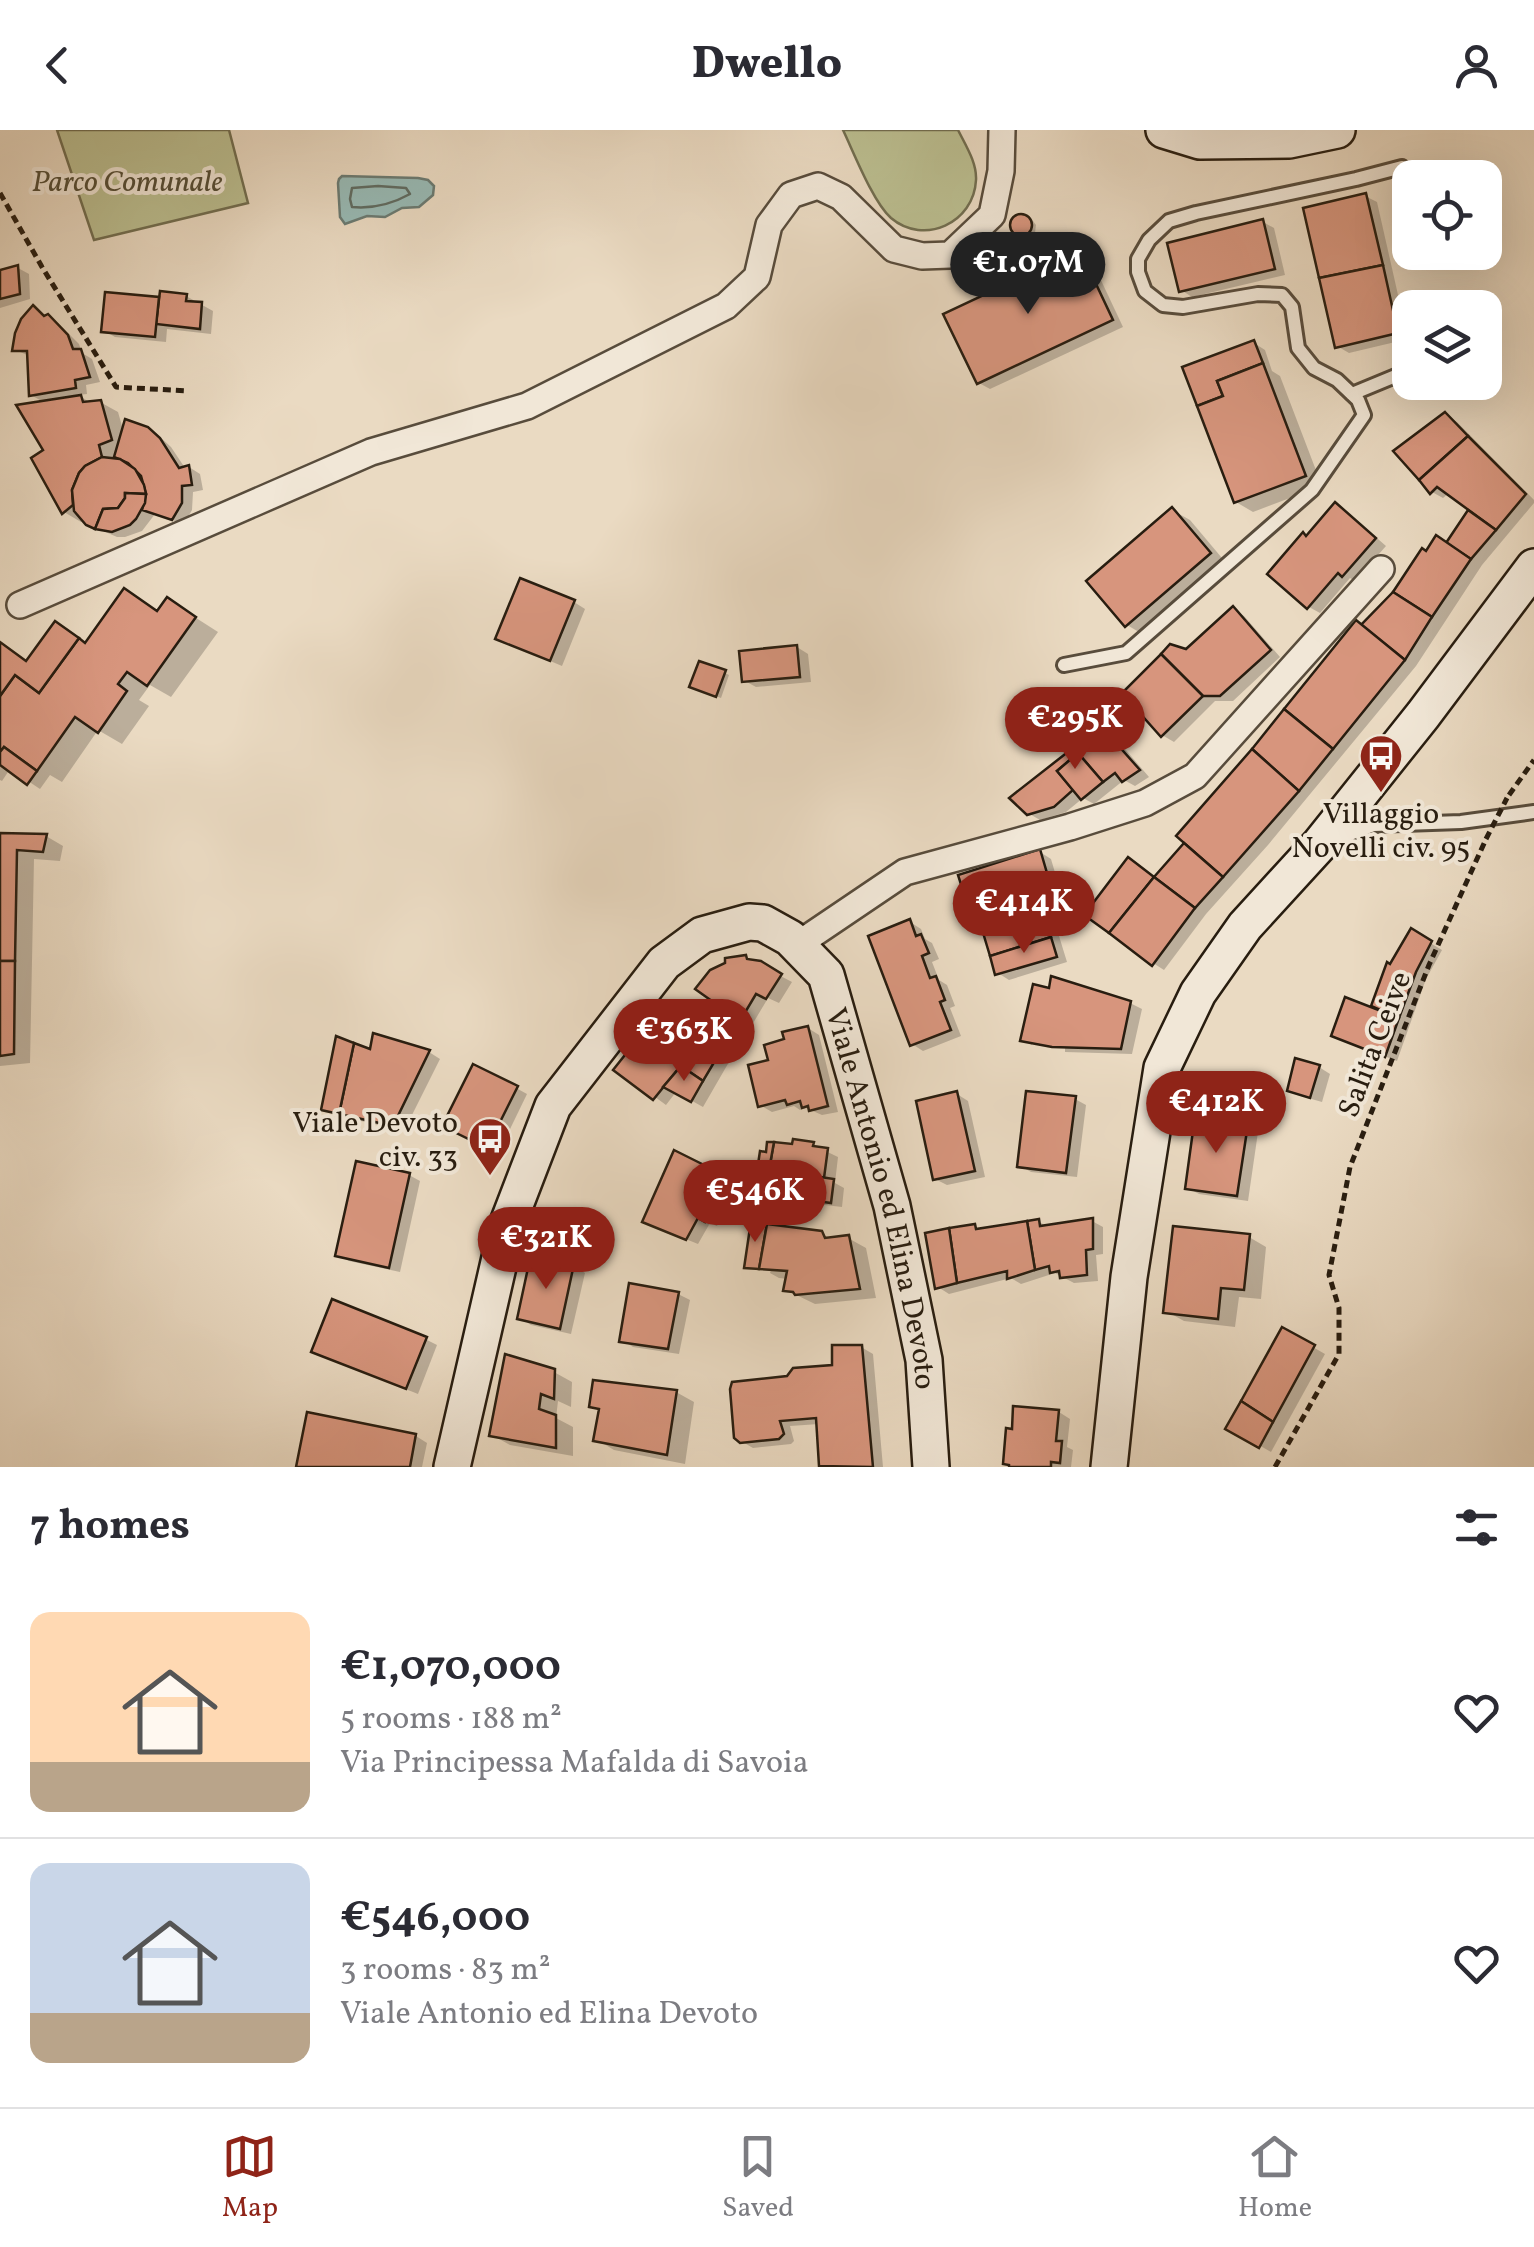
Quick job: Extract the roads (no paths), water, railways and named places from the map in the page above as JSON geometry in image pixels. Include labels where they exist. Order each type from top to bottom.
[{"type":"street","points":[[20,605],[371,452],[527,406],[726,306],[757,277],[769,225],[791,195],[818,186],[841,197],[894,249],[922,256],[950,255],[992,215],[1001,171],[1002,130]]},
{"type":"street","points":[[1164,130],[1200,141],[1288,140],[1337,130]]},
{"type":"street","points":[[1109,1467],[1129,1277],[1162,1068],[1198,993],[1245,926],[1320,844],[1423,716],[1534,567]]},
{"type":"street","points":[[797,946],[905,872],[1126,809],[1194,776],[1381,569]]},
{"type":"street","name":"Viale Antonio ed Elina Devoto","points":[[452,1467],[508,1223],[553,1106],[664,963],[702,935],[748,922],[763,924],[790,938],[826,975],[892,1206],[924,1360],[932,1467]]},
{"type":"lane","points":[[1064,666],[1126,653],[1312,490],[1364,414],[1358,400],[1338,380],[1314,368],[1298,348],[1292,307],[1282,295],[1258,294],[1163,306],[1145,291],[1138,272],[1138,259],[1149,240],[1169,221],[1392,169]]},
{"type":"lane","points":[[1352,394],[1392,377]]},
{"type":"lane","points":[[1320,844],[1374,825],[1461,822],[1534,812]]},
{"type":"water","points":[[342,176],[428,180],[434,186],[433,195],[419,207],[345,224],[340,217],[338,183]]},
{"type":"place","name":"Villaggio Novelli civ. 95","points":[[1381,794]]},
{"type":"place","name":"Viale Devoto civ. 33","points":[[490,1177]]},
{"type":"park label","name":"Parco Comunale","points":[[127,181]]}]
